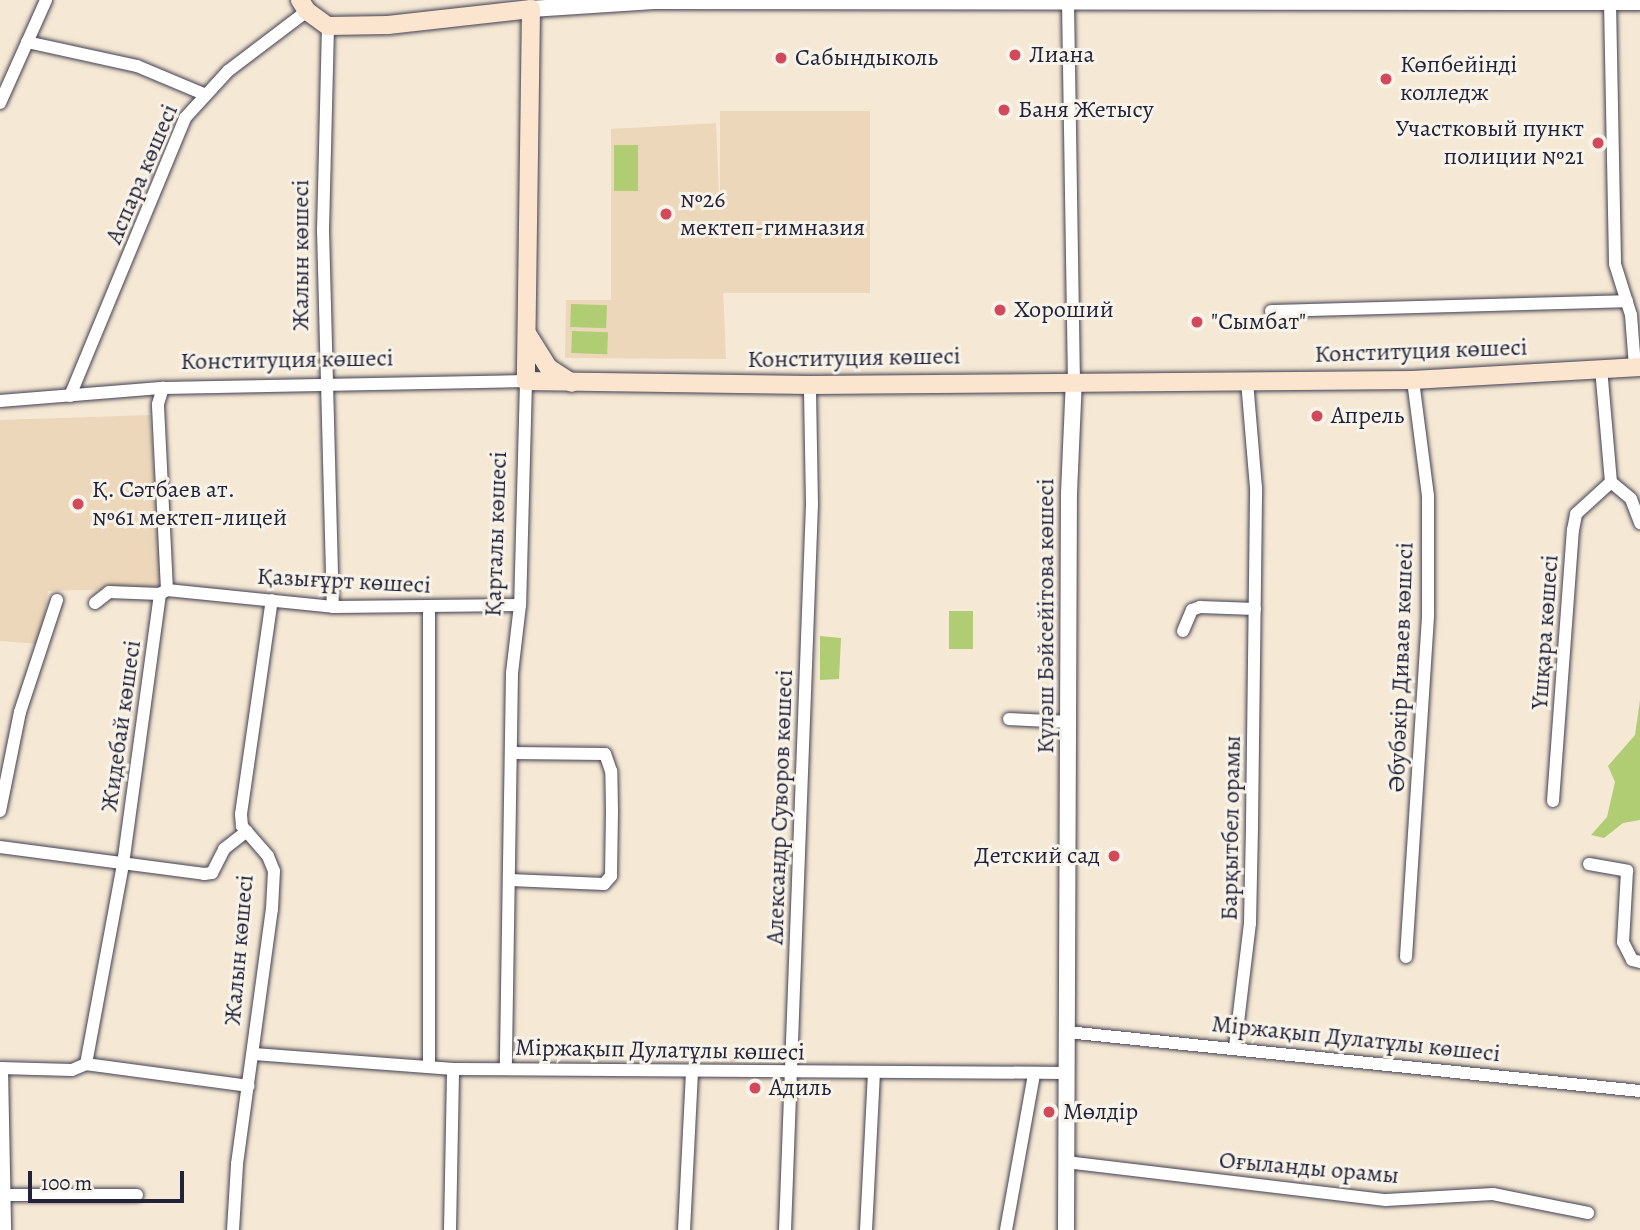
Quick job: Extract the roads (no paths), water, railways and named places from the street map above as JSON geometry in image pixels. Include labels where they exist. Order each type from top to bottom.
[{"type":"main road","points":[[304,6],[328,26],[388,25],[532,5]]},
{"type":"main road","name":"Қарталы көшесі","points":[[526,381],[532,5]]},
{"type":"main road","points":[[525,331],[549,368],[575,385]]},
{"type":"main road","name":"Конституция көшесі","points":[[526,381],[575,385],[810,385],[1074,380],[1413,380],[1638,367]]},
{"type":"street","points":[[0,103],[46,0]]},
{"type":"street","points":[[532,5],[654,1],[1640,2]]},
{"type":"street","name":"Күләш Бәйсейітова көшесі","points":[[1066,1230],[1069,494],[1074,380],[1068,2]]},
{"type":"street","points":[[1610,2],[1615,264],[1627,301],[1638,367]]},
{"type":"street","name":"Аспара көшесі","points":[[70,396],[185,118],[204,94],[304,6]]},
{"type":"street","name":"Жалын көшесі","points":[[328,26],[323,229],[333,607]]},
{"type":"street","points":[[27,43],[137,66],[204,94]]},
{"type":"street","points":[[1271,311],[1627,301]]},
{"type":"street","points":[[1601,368],[1611,482],[1631,499],[1640,523]]},
{"type":"street","name":"Барқытбел орамы","points":[[1235,1047],[1250,923],[1256,488],[1247,380]]},
{"type":"street","name":"Әбубәкір Диваев көшесі","points":[[1406,957],[1428,615],[1428,495],[1413,380]]},
{"type":"street","name":"Конституция көшесі","points":[[0,401],[163,388],[526,381]]},
{"type":"street","name":"Қарталы көшесі","points":[[506,1069],[512,673],[520,605],[526,381]]},
{"type":"street","name":"Александр Суворов көшесі","points":[[785,1230],[788,1073],[812,505],[810,385]]},
{"type":"street","name":"Жидебай көшесі","points":[[86,1064],[123,864],[163,592],[158,404],[163,388]]},
{"type":"street","name":"Үшқара көшесі","points":[[1553,801],[1573,530],[1576,514],[1611,482]]},
{"type":"street","name":"Қазығұрт көшесі","points":[[95,603],[109,592],[163,592],[333,607],[520,605]]},
{"type":"street","points":[[0,811],[20,712],[57,600]]},
{"type":"street","points":[[0,846],[123,864],[212,873],[224,849],[247,831],[242,814],[272,600]]},
{"type":"street","points":[[1183,631],[1192,610],[1200,607],[1255,609]]},
{"type":"street","points":[[429,608],[429,1066]]},
{"type":"street","points":[[1009,719],[1069,722]]},
{"type":"street","points":[[510,880],[596,887],[604,884],[611,876],[611,771],[605,754],[512,753]]},
{"type":"street","name":"Жалын көшесі","points":[[233,1230],[237,1164],[250,1086],[274,871],[268,856],[247,831]]},
{"type":"street","points":[[1589,864],[1627,871],[1623,942],[1632,960],[1640,961]]},
{"type":"street","name":"Міржақып Дулатұлы көшесі","points":[[1066,1032],[1235,1047],[1640,1091]]},
{"type":"street","name":"Міржақып Дулатұлы көшесі","points":[[254,1054],[453,1069],[1034,1075],[1066,1073]]},
{"type":"street","points":[[5,1230],[1,1068],[72,1070],[86,1064],[250,1086]]},
{"type":"street","points":[[450,1230],[453,1069]]},
{"type":"street","points":[[684,1230],[692,1070]]},
{"type":"street","points":[[866,1230],[874,1072]]},
{"type":"street","points":[[1006,1230],[1034,1075]]},
{"type":"street","name":"Оғыланды орамы","points":[[1066,1162],[1386,1200],[1493,1194],[1588,1213]]},
{"type":"street","points":[[4,1195],[137,1195]]},
{"type":"place","name":"Лиана","points":[[1015,55]]},
{"type":"place","name":"Сабындыколь","points":[[781,58]]},
{"type":"place","name":"Көпбейінді колледж","points":[[1386,79]]},
{"type":"place","name":"Баня Жетысу","points":[[1004,110]]},
{"type":"place","name":"Участковый пункт полиции №21","points":[[1598,143]]},
{"type":"place","name":"№26 мектеп-гимназия","points":[[666,214]]},
{"type":"place","name":"Хороший","points":[[1000,310]]},
{"type":"place","name":"\"Сымбат\"","points":[[1197,322]]},
{"type":"place","name":"Апрель","points":[[1317,416]]},
{"type":"place","name":"Қ. Сәтбаев ат. №61 мектеп-лицей","points":[[78,504]]},
{"type":"place","name":"Детский сад","points":[[1114,856]]},
{"type":"place","name":"Адиль","points":[[755,1088]]},
{"type":"place","name":"Мөлдiр","points":[[1049,1112]]}]
